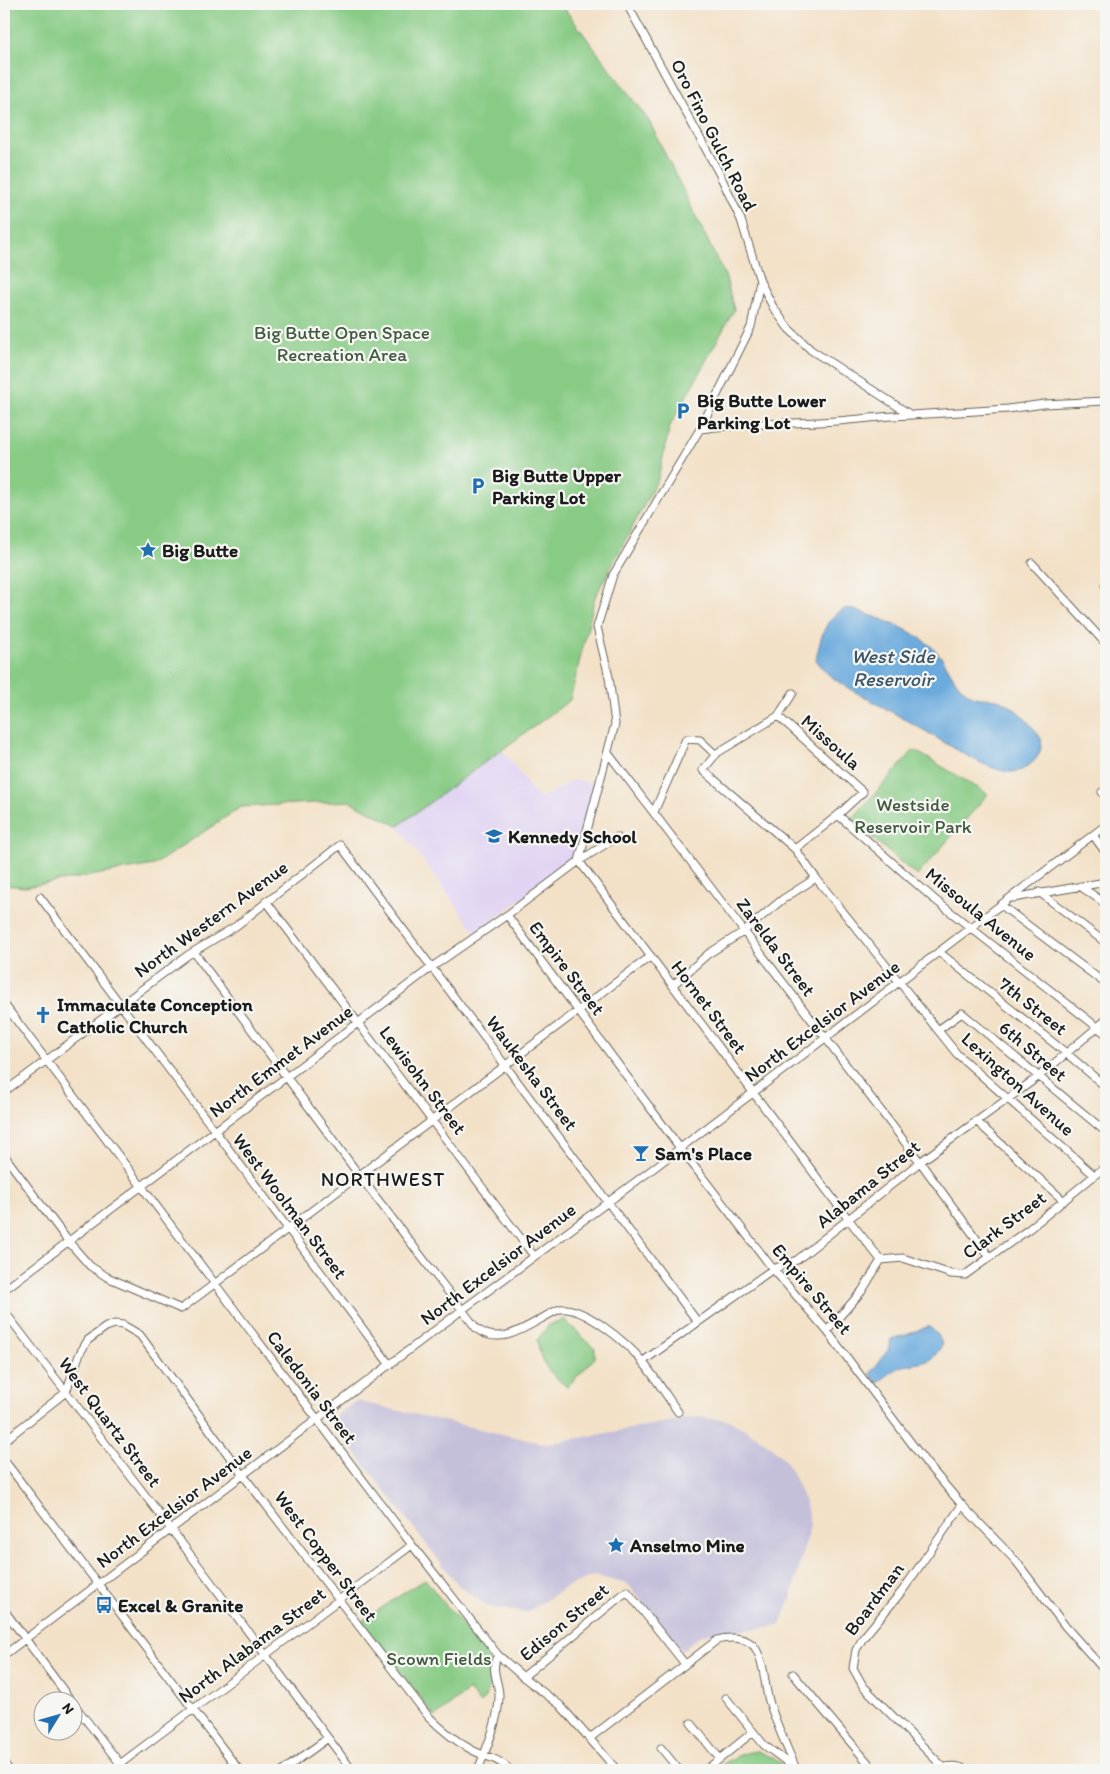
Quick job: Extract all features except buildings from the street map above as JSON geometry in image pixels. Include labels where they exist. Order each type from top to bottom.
[{"type":"street","name":"Oro Fino Gulch Road","points":[[608,754],[615,724],[610,677],[597,627],[613,576],[700,429],[751,327],[760,280],[741,220],[720,175],[627,4]]},
{"type":"street","points":[[760,280],[773,307],[788,328],[811,350],[911,415]]},
{"type":"street","points":[[700,429],[736,424],[821,422],[880,416],[1106,401]]},
{"type":"street","points":[[1032,563],[1106,644]]},
{"type":"street","points":[[654,812],[686,738],[700,740],[716,755],[778,716],[794,693]]},
{"type":"street","name":"Missoula","points":[[778,716],[863,792],[838,815]]},
{"type":"street","points":[[579,861],[608,754]]},
{"type":"street","name":"Zarelda Street","points":[[608,754],[920,1162],[989,1256]]},
{"type":"street","name":"Lexington Avenue","points":[[716,755],[703,770],[795,850],[957,1054],[1094,1175]]},
{"type":"street","points":[[795,850],[838,815]]},
{"type":"street","name":"Missoula Avenue","points":[[838,815],[934,899],[1106,1034]]},
{"type":"street","name":"North Excelsior Avenue","points":[[4,1655],[754,1093],[1106,824]]},
{"type":"street","points":[[1093,835],[1106,853]]},
{"type":"street","name":"North Emmet Avenue","points":[[4,1290],[432,967],[507,915],[579,861],[617,837]]},
{"type":"street","name":"North Western Avenue","points":[[4,1092],[119,1005],[194,952],[236,926],[340,845]]},
{"type":"street","name":"Waukesha Street","points":[[340,845],[697,1321]]},
{"type":"street","name":"Hornet Street","points":[[579,861],[881,1260]]},
{"type":"street","points":[[673,985],[708,954],[743,932],[783,899],[816,878]]},
{"type":"street","points":[[1011,898],[1106,882]]},
{"type":"street","points":[[1080,886],[1106,904]]},
{"type":"street","points":[[1039,892],[1106,942]]},
{"type":"street","name":"West Woolman Street","points":[[40,898],[390,1365]]},
{"type":"street","name":"Lewisohn Street","points":[[266,901],[534,1256]]},
{"type":"street","points":[[1001,905],[1106,984]]},
{"type":"street","name":"Empire Street","points":[[507,915],[680,1148],[773,1269],[827,1331],[927,1464],[962,1505],[1016,1561],[1065,1626],[1106,1672]]},
{"type":"street","points":[[194,952],[359,1175],[480,1331],[492,1335],[521,1331],[552,1312],[566,1308],[578,1311],[599,1324],[631,1350],[642,1362],[678,1412]]},
{"type":"street","name":"7th Street","points":[[939,952],[1106,1087]]},
{"type":"street","points":[[4,1155],[68,1241],[96,1271],[180,1308],[651,956]]},
{"type":"street","name":"Caledonia Street","points":[[4,1004],[316,1420],[498,1655],[560,1705],[616,1770]]},
{"type":"street","name":"6th Street","points":[[938,1030],[962,1013],[1106,1132]]},
{"type":"street","name":"Alabama Street","points":[[642,1362],[697,1321],[773,1269],[797,1260],[920,1162],[1038,1077],[1065,1052],[1106,1020]]},
{"type":"street","points":[[976,1121],[1064,1201]]},
{"type":"street","name":"Clark Street","points":[[881,1260],[903,1258],[951,1274],[965,1275],[1028,1229],[1106,1166]]},
{"type":"street","points":[[827,1331],[862,1291],[881,1260]]},
{"type":"street","name":"West Quartz Street","points":[[4,1311],[352,1770]]},
{"type":"street","name":"West Copper Street","points":[[66,1392],[80,1353],[88,1340],[106,1327],[115,1324],[140,1335],[243,1475],[428,1716],[454,1739],[470,1749],[497,1760],[510,1770]]},
{"type":"street","points":[[4,1441],[66,1392]]},
{"type":"street","points":[[4,1460],[239,1770]]},
{"type":"street","name":"Boardman","points":[[942,1769],[863,1686],[853,1668],[856,1650],[863,1638],[904,1590],[962,1505]]},
{"type":"street","name":"North Alabama Street","points":[[112,1770],[123,1767],[193,1710],[412,1545]]},
{"type":"street","name":"Edison Street","points":[[523,1677],[627,1591],[685,1664]]},
{"type":"street","points":[[4,1610],[64,1692]]},
{"type":"street","points":[[590,1738],[717,1640],[730,1637],[742,1639],[756,1648],[764,1672],[769,1701],[797,1770]]},
{"type":"street","points":[[478,1770],[496,1716],[499,1700],[494,1665],[498,1655]]},
{"type":"street","points":[[793,1674],[874,1770]]},
{"type":"street","points":[[726,1698],[764,1745],[797,1770]]},
{"type":"street","points":[[82,1715],[123,1767]]},
{"type":"street","points":[[691,1723],[720,1759]]},
{"type":"street","points":[[706,1770],[753,1732]]},
{"type":"street","points":[[284,1770],[328,1738]]},
{"type":"street","points":[[661,1748],[679,1770]]},
{"type":"street","points":[[4,1763],[9,1770]]},
{"type":"street","points":[[942,1769],[962,1767],[966,1770]]},
{"type":"shaded area","name":"Kennedy School","points":[[502,749],[539,799],[573,780],[594,783],[580,846],[574,860],[476,933],[398,826]]},
{"type":"shaded area","name":"Anselmo Mine","points":[[356,1401],[546,1444],[695,1417],[728,1420],[772,1447],[788,1464],[806,1504],[810,1525],[791,1599],[780,1626],[702,1634],[682,1651],[628,1584],[593,1576],[566,1587],[526,1613],[489,1607],[459,1586],[330,1420]]},
{"type":"green space","name":"Big Butte Open Space Recreation Area","points":[[4,4],[561,4],[649,121],[726,278],[734,310],[670,426],[658,479],[595,597],[570,700],[398,826],[349,801],[241,807],[154,865],[25,887],[4,885]]},
{"type":"green space","name":"Westside Reservoir Park","points":[[914,750],[988,794],[917,876],[851,820]]},
{"type":"green space","points":[[564,1319],[595,1349],[595,1358],[567,1387],[546,1367],[537,1340],[550,1324]]},
{"type":"green space","name":"Scown Fields","points":[[425,1579],[486,1654],[490,1661],[492,1673],[489,1689],[480,1704],[469,1690],[435,1717],[362,1621]]},
{"type":"green space","points":[[757,1751],[773,1758],[790,1770],[716,1770],[735,1757]]},
{"type":"water","name":"West Side Reservoir","points":[[848,608],[911,632],[922,639],[941,657],[957,682],[971,695],[994,698],[1009,705],[1028,721],[1041,739],[1041,747],[1036,758],[1025,768],[1015,772],[1004,771],[985,765],[850,689],[830,675],[816,660],[819,644],[829,622],[840,611]]},
{"type":"water","points":[[929,1326],[939,1336],[942,1345],[933,1357],[924,1362],[898,1368],[877,1383],[870,1374],[888,1350],[891,1339]]},
{"type":"place","name":"Big Butte Lower Parking Lot","points":[[683,411]]},
{"type":"place","name":"Big Butte Upper Parking Lot","points":[[478,486]]},
{"type":"place","name":"Big Butte","points":[[148,550]]},
{"type":"place","name":"Kennedy School","points":[[494,836]]},
{"type":"place","name":"Immaculate Conception Catholic Church","points":[[43,1015]]},
{"type":"place","name":"Sam's Place","points":[[641,1153]]},
{"type":"place","name":"Anselmo Mine","points":[[616,1545]]},
{"type":"place","name":"Excel & Granite","points":[[104,1605]]},
{"type":"district","name":"NORTHWEST","points":[[383,1179]]}]
